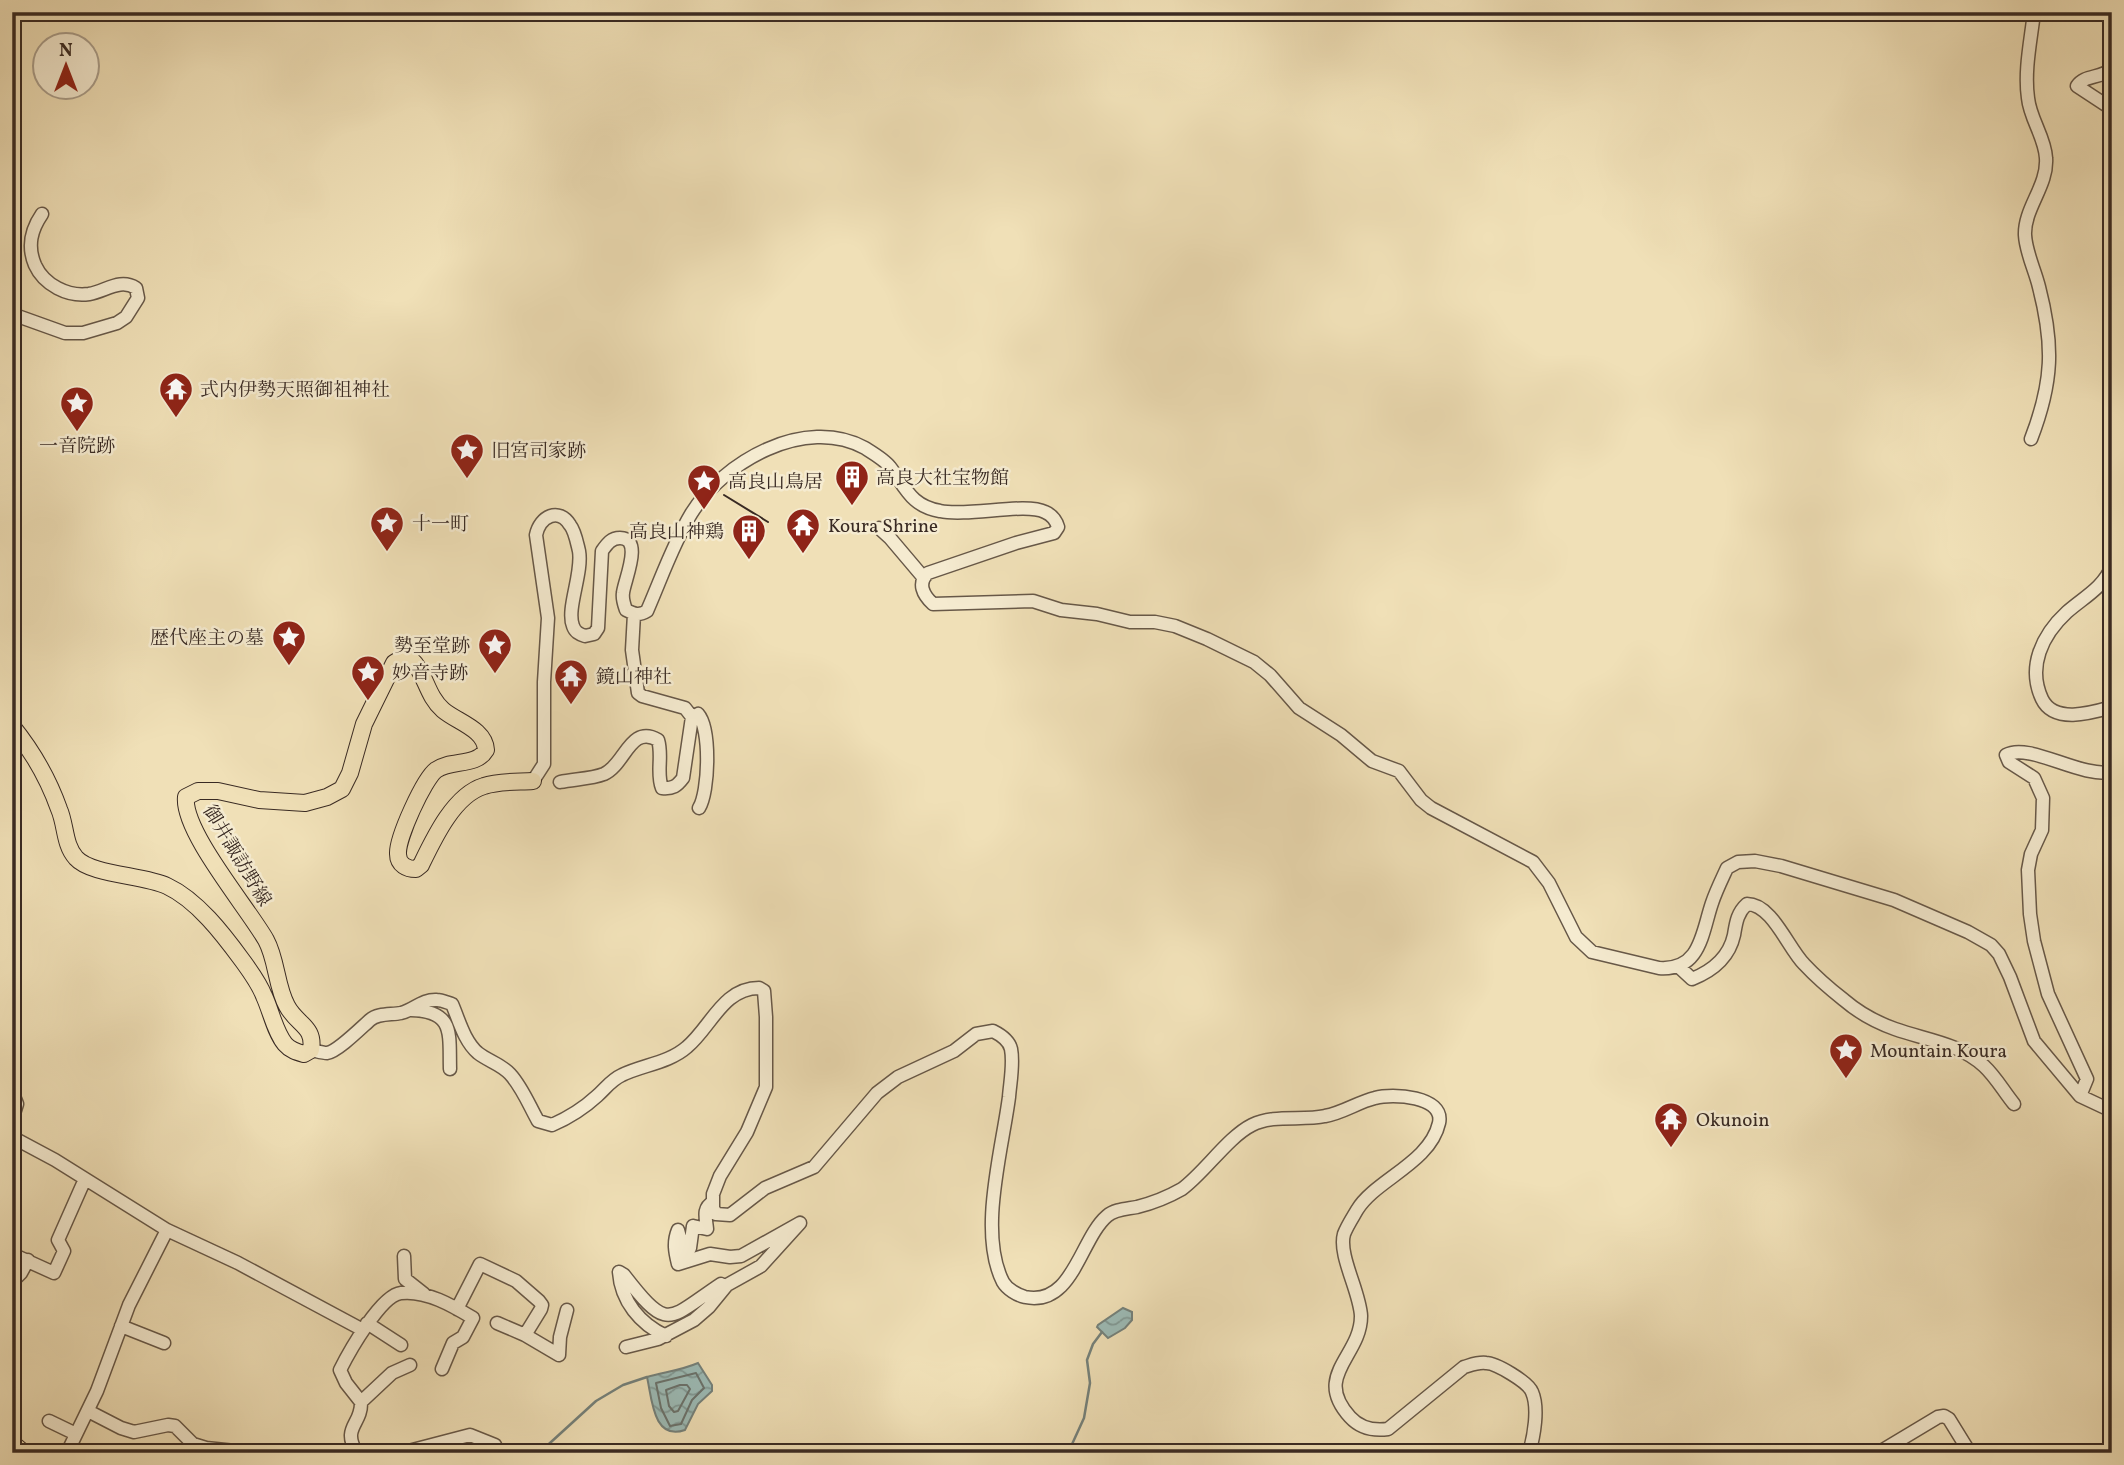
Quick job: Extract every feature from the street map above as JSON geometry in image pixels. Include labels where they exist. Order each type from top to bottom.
[{"type":"main road","name":"御井諏訪野線","points":[[311,1050],[313,1040],[310,1032],[288,1009],[279,988],[267,942],[232,892],[191,822],[185,806],[186,797],[198,791],[218,791],[259,800],[305,803],[327,797],[342,789],[350,773],[364,724],[394,663],[402,658],[411,658],[418,665],[429,695],[444,710],[481,736],[486,750],[483,755],[471,760],[445,765],[429,777],[401,837],[397,852],[403,865],[416,869],[421,865],[456,804],[469,792],[486,785],[533,781]]},
{"type":"main road","points":[[12,726],[33,752],[49,782],[61,813],[70,849],[78,861],[90,867],[169,886],[199,910],[216,924],[253,975],[287,1047],[304,1054],[311,1050]]},
{"type":"main road","points":[[12,1443],[24,1453]]},
{"type":"street","points":[[2031,439],[2047,388],[2051,344],[2039,284],[2025,235],[2046,169],[2044,145],[2032,120],[2026,81],[2034,12]]},
{"type":"street","points":[[2112,68],[2103,75],[2083,79],[2077,86],[2096,101],[2112,109]]},
{"type":"street","points":[[12,314],[65,333],[83,333],[117,323],[126,317],[138,298],[136,288],[130,284],[77,294],[52,285],[37,268],[31,250],[31,236],[42,214]]},
{"type":"street","points":[[533,781],[544,764],[544,682],[548,618],[536,535],[538,524],[545,518],[554,516],[565,518],[572,526],[579,553],[579,576],[571,618],[577,633],[584,636],[594,634],[598,628],[602,551],[608,542],[618,538],[630,543],[632,550],[623,600],[626,610],[642,614],[647,611],[680,538],[716,482],[747,461],[778,446],[812,438],[835,439],[863,447],[889,465],[905,491],[920,505],[958,514],[1026,508],[1043,510],[1055,519],[1058,527],[1054,533],[928,573],[923,577],[922,586],[925,596],[933,604],[1033,601],[1061,610],[1097,614],[1130,622],[1155,622],[1175,626],[1254,662],[1270,675],[1299,708],[1341,735],[1372,761],[1399,771],[1421,800],[1431,808],[1533,862],[1549,883],[1576,937],[1592,952],[1659,968],[1678,966],[1698,949],[1705,933],[1711,905],[1727,868],[1738,862],[1755,861],[1781,866],[1894,900],[1968,932],[1991,945],[2007,970],[2034,1041],[2080,1096],[2112,1111]]},
{"type":"street","points":[[879,528],[923,577]]},
{"type":"street","points":[[2112,566],[2106,580],[2068,611],[2044,640],[2039,651],[2035,677],[2043,701],[2049,709],[2057,713],[2083,713],[2112,707]]},
{"type":"street","points":[[560,782],[603,774],[613,768],[636,738],[651,736],[658,740],[661,748],[659,781],[662,788],[670,789],[683,778],[692,717],[685,708],[638,693],[632,650],[634,614]]},
{"type":"street","points":[[692,717],[698,714],[702,719],[707,740],[707,767],[699,808]]},
{"type":"street","points":[[2080,1096],[2087,1079],[2048,994],[2030,914],[2028,870],[2031,855],[2042,830],[2043,798],[2034,778],[2009,762],[2006,755],[2017,751],[2091,773],[2112,772]]},
{"type":"street","points":[[1678,966],[1692,979],[1716,966],[1729,950],[1741,909],[1746,904],[1753,904],[1781,930],[1802,963],[1847,1003],[1896,1030],[1961,1051],[1983,1065],[2014,1104]]},
{"type":"street","points":[[411,1010],[421,1002],[437,1000],[452,1004],[467,1038],[479,1053],[509,1072],[538,1121],[552,1125],[573,1114],[597,1096],[608,1083],[623,1074],[686,1048],[727,1000],[737,992],[760,988],[764,991],[766,1007],[766,1087],[747,1132],[720,1176],[713,1194],[713,1208],[719,1215]]},
{"type":"street","points":[[311,1050],[327,1053],[335,1051],[372,1018],[411,1010],[430,1010],[443,1019],[449,1029],[450,1069]]},
{"type":"street","points":[[707,1229],[719,1215],[730,1214],[765,1188],[814,1167],[877,1093],[898,1077],[954,1051],[976,1034],[993,1031],[1006,1038],[1011,1048],[1006,1122],[990,1213],[1004,1283],[1012,1292],[1023,1297],[1047,1295],[1063,1282],[1107,1216],[1169,1196],[1182,1189],[1251,1125],[1267,1120],[1326,1116],[1384,1096],[1423,1100],[1436,1108],[1439,1114],[1439,1122],[1427,1147],[1359,1207],[1344,1235],[1347,1260],[1357,1291],[1360,1329],[1339,1368],[1335,1392],[1340,1406],[1355,1422],[1377,1431],[1388,1429],[1464,1367],[1490,1363],[1525,1383],[1532,1392],[1533,1441],[1529,1453]]},
{"type":"street","points":[[12,1091],[17,1104],[12,1120]]},
{"type":"street","points":[[12,1137],[167,1230],[401,1345]]},
{"type":"street","points":[[12,1254],[54,1273],[64,1251],[58,1240],[85,1179]]},
{"type":"street","points":[[707,1229],[705,1211],[713,1202]]},
{"type":"street","points":[[666,1336],[651,1329],[639,1318],[620,1287],[619,1272],[657,1312],[666,1315],[686,1310],[725,1282],[751,1274],[800,1223],[741,1256],[710,1254],[678,1264],[675,1237],[678,1230],[685,1256],[690,1248],[693,1226],[707,1229]]},
{"type":"street","points":[[67,1453],[88,1411],[129,1305],[167,1230]]},
{"type":"street","points":[[404,1255],[405,1279],[424,1294],[473,1318],[463,1337],[453,1343],[442,1368]]},
{"type":"street","points":[[12,1282],[28,1260]]},
{"type":"street","points":[[457,1309],[480,1264],[516,1280],[542,1305],[525,1335]]},
{"type":"street","points":[[626,1347],[666,1336],[694,1320],[737,1278]]},
{"type":"street","points":[[361,1402],[346,1383],[341,1370],[365,1327],[393,1295],[424,1294]]},
{"type":"street","points":[[497,1323],[525,1335],[559,1355],[560,1337],[567,1310]]},
{"type":"street","points":[[121,1326],[164,1343]]},
{"type":"street","points":[[357,1453],[350,1432],[360,1414],[361,1402],[392,1373],[410,1365]]},
{"type":"street","points":[[88,1411],[134,1432],[175,1426],[193,1444],[254,1453]]},
{"type":"street","points":[[1878,1453],[1944,1416],[1949,1419],[1970,1453]]},
{"type":"street","points":[[49,1421],[76,1434]]},
{"type":"street","points":[[433,1445],[443,1430]]},
{"type":"street","points":[[401,1453],[470,1435],[495,1445]]},
{"type":"water","points":[[1123,1308],[1132,1312],[1132,1320],[1125,1328],[1108,1338],[1098,1325]]},
{"type":"water","points":[[698,1363],[712,1385],[712,1391],[698,1404],[685,1430],[674,1432],[666,1429],[656,1416],[647,1377]]},
{"type":"waterway","points":[[1068,1453],[1084,1418],[1090,1383],[1087,1360],[1093,1344],[1102,1332]]},
{"type":"waterway","points":[[539,1453],[596,1401],[623,1385],[647,1377]]},
{"type":"tram line","points":[[724,495],[768,522]]},
{"type":"place","name":"式内伊勢天照御祖神社","points":[[176,419]]},
{"type":"place","name":"一音院跡","points":[[77,433]]},
{"type":"place","name":"旧宮司家跡","points":[[467,480]]},
{"type":"place","name":"高良大社宝物館","points":[[852,507]]},
{"type":"place","name":"高良山鳥居","points":[[704,511]]},
{"type":"place","name":"十一町","points":[[387,553]]},
{"type":"place","name":"Koura Shrine","points":[[803,555]]},
{"type":"place","name":"高良山神鶏","points":[[749,561]]},
{"type":"place","name":"歴代座主の墓","points":[[289,667]]},
{"type":"place","name":"勢至堂跡","points":[[495,675]]},
{"type":"place","name":"妙音寺跡","points":[[368,702]]},
{"type":"place","name":"鏡山神社","points":[[571,706]]},
{"type":"place","name":"Mountain Koura","points":[[1846,1080]]},
{"type":"place","name":"Okunoin","points":[[1671,1149]]}]
